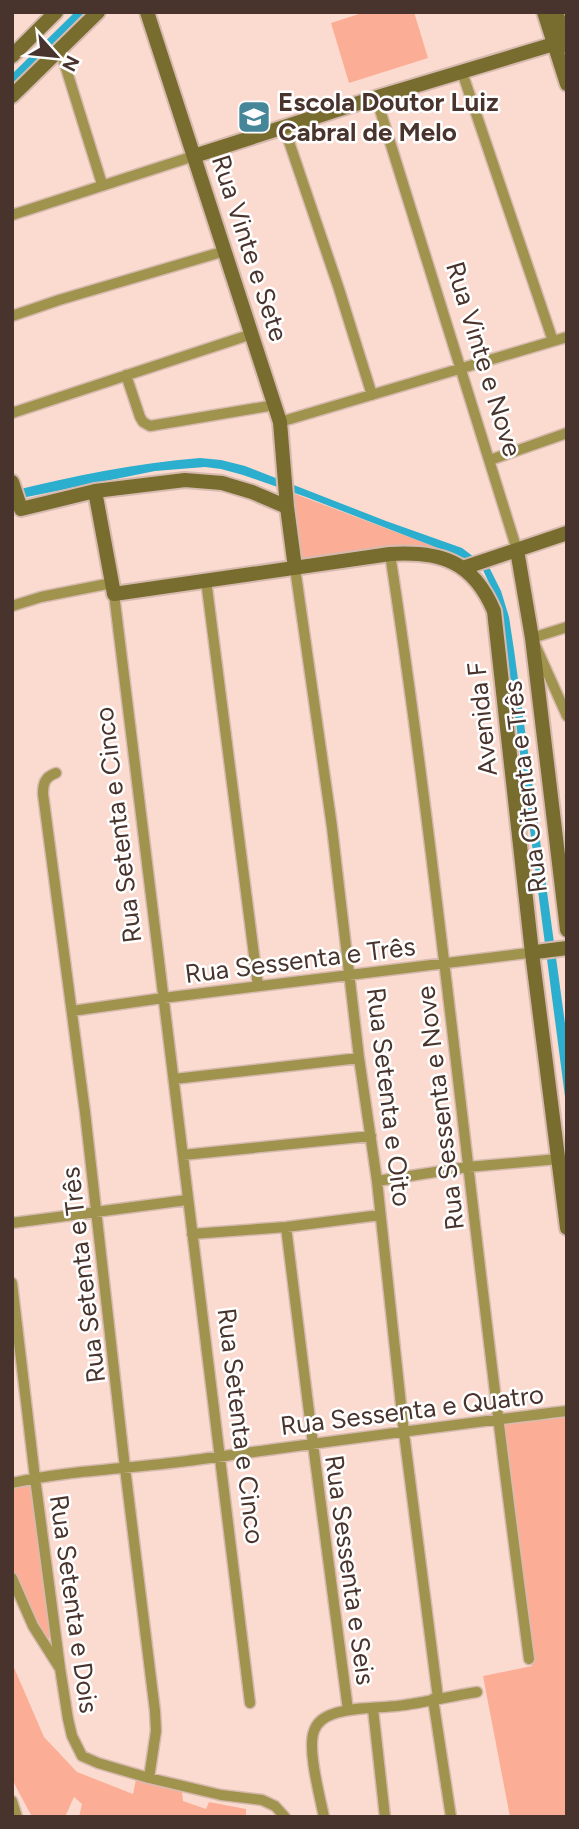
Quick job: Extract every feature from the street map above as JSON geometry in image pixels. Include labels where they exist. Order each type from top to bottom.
[{"type":"street","points":[[12,96],[98,12]]},
{"type":"street","name":"Rua Vinte e Sete","points":[[147,12],[281,422],[287,505]]},
{"type":"street","points":[[544,12],[563,43]]},
{"type":"street","points":[[556,12],[563,43],[567,84]]},
{"type":"street","points":[[12,56],[53,13]]},
{"type":"street","points":[[12,215],[376,97],[563,43]]},
{"type":"street","points":[[60,49],[102,184]]},
{"type":"street","points":[[462,72],[553,341]]},
{"type":"street","name":"Rua Vinte e Nove","points":[[376,97],[517,550],[533,638]]},
{"type":"street","points":[[284,127],[372,395]]},
{"type":"street","points":[[12,316],[225,251]]},
{"type":"street","points":[[12,413],[252,334]]},
{"type":"street","points":[[281,422],[567,337]]},
{"type":"street","points":[[126,375],[140,417],[150,426],[275,405]]},
{"type":"street","points":[[490,460],[567,433]]},
{"type":"street","points":[[13,485],[18,509],[95,491],[185,480],[206,480],[237,487],[287,505]]},
{"type":"street","name":"Rua Setenta e Cinco","points":[[95,491],[113,589],[250,1703]]},
{"type":"street","name":"Rua Setenta e Oito","points":[[287,505],[332,827],[359,1058],[377,1181],[404,1433],[451,1817]]},
{"type":"street","points":[[467,566],[567,533]]},
{"type":"street","name":"Avenida F","points":[[12,606],[41,597],[206,580],[390,554],[425,554],[467,566],[487,594],[494,611],[567,1228]]},
{"type":"street","name":"Rua Sessenta e Nove","points":[[390,554],[444,964],[529,1659]]},
{"type":"street","points":[[206,580],[258,986]]},
{"type":"street","points":[[567,627],[533,638],[567,716]]},
{"type":"street","name":"Rua Oitenta e Três","points":[[533,638],[567,930]]},
{"type":"street","name":"Rua Setenta e Três","points":[[56,773],[46,780],[43,794],[97,1212],[155,1711],[156,1731],[149,1778]]},
{"type":"street","points":[[534,952],[564,949]]},
{"type":"street","name":"Rua Sessenta e Três","points":[[72,1011],[534,952]]},
{"type":"street","points":[[174,1079],[359,1058]]},
{"type":"street","points":[[183,1155],[371,1136]]},
{"type":"street","points":[[377,1181],[468,1167],[558,1159]]},
{"type":"street","points":[[12,1223],[187,1200]]},
{"type":"street","points":[[192,1234],[286,1227],[380,1215]]},
{"type":"street","name":"Rua Sessenta e Seis","points":[[286,1227],[348,1710]]},
{"type":"street","name":"Rua Setenta e Dois","points":[[12,1283],[60,1668],[68,1719],[82,1756],[149,1778],[221,1795],[262,1800],[275,1806],[285,1817]]},
{"type":"street","name":"Rua Sessenta e Quatro","points":[[12,1483],[567,1411]]},
{"type":"street","points":[[12,1578],[33,1626],[60,1668]]},
{"type":"street","points":[[324,1817],[312,1735],[324,1718],[348,1710],[373,1709],[477,1692]]},
{"type":"street","points":[[373,1709],[385,1817]]},
{"type":"street","points":[[12,1801],[19,1816]]},
{"type":"shaded area","points":[[365,12],[414,12],[428,58],[349,83],[331,23]]},
{"type":"shaded area","points":[[290,492],[441,549],[298,564]]},
{"type":"shaded area","points":[[567,1413],[567,1817],[510,1817],[483,1676],[532,1666],[500,1421]]},
{"type":"shaded area","points":[[12,1478],[37,1479],[62,1638],[41,1638],[12,1566]]},
{"type":"shaded area","points":[[12,1663],[44,1737],[77,1772],[133,1794],[136,1779],[182,1792],[183,1801],[206,1809],[209,1802],[246,1809],[246,1817],[79,1817],[82,1804],[74,1797],[65,1817],[34,1817],[12,1778]]},
{"type":"water","points":[[75,12],[85,12],[12,85],[12,74]]},
{"type":"water","points":[[200,458],[245,466],[462,548],[490,569],[501,591],[509,617],[514,650],[567,1038],[567,1112],[506,646],[498,602],[483,570],[469,560],[306,497],[221,469],[205,467],[155,471],[12,500],[12,491],[59,480]]},
{"type":"place","name":"Escola Doutor Luiz Cabral de Melo","points":[[254,117]]}]
